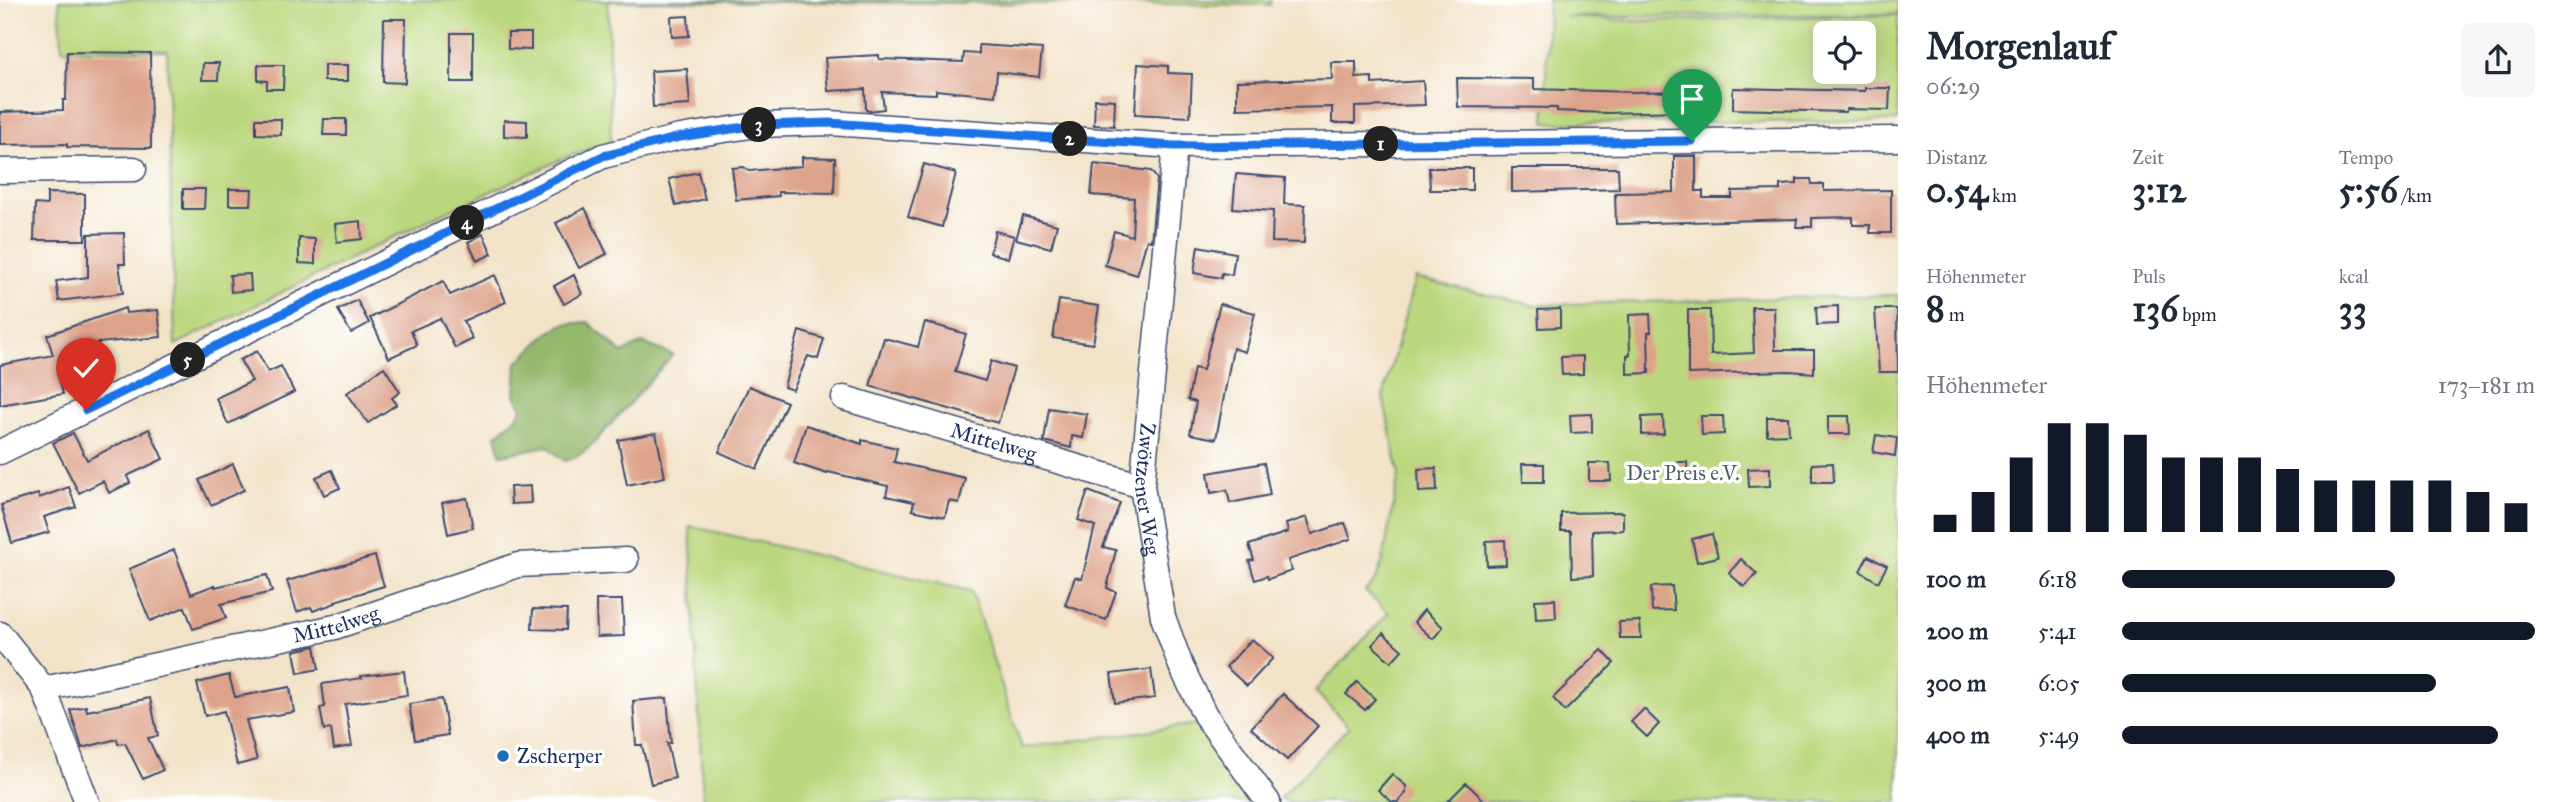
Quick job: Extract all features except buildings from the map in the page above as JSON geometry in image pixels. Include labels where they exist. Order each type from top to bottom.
[{"type":"street","points":[[0,453],[603,156],[680,137],[757,125],[830,123],[1175,146],[1898,139]]},
{"type":"street","name":"Zwötzener Weg","points":[[1175,146],[1142,486],[1163,617],[1181,666],[1205,715],[1268,802]]},
{"type":"street","points":[[0,171],[134,169]]},
{"type":"street","name":"Mittelweg","points":[[844,398],[1142,486]]},
{"type":"street","name":"Mittelweg","points":[[44,689],[335,627],[518,565],[626,560]]},
{"type":"street","points":[[0,634],[44,689],[87,802]]},
{"type":"green space","points":[[59,0],[1271,0],[1270,5],[608,1],[611,142],[567,157],[445,212],[175,345],[167,51],[62,49]]},
{"type":"green space","points":[[1548,0],[1898,0],[1898,14],[1565,17],[1637,21],[1898,15],[1898,121],[1545,123]]},
{"type":"green space","name":"Der Preis e.V.","points":[[1415,278],[1533,305],[1898,295],[1898,802],[1287,802],[1280,798],[1349,727],[1315,691],[1389,613],[1365,591],[1375,581],[1383,560],[1399,474],[1383,397]]},
{"type":"green space","points":[[588,322],[622,353],[643,343],[673,355],[592,445],[578,456],[565,461],[547,446],[501,455],[496,435],[517,417],[522,408],[515,395],[517,363],[547,334],[564,324]]},
{"type":"green space","points":[[690,526],[971,591],[1022,748],[1203,723],[1260,802],[703,802]]},
{"type":"place","name":"Zscherper","points":[[503,756]]},
{"type":"route","points":[[86,410],[603,156],[680,137],[757,125],[830,123],[1175,146],[1692,141]]}]
